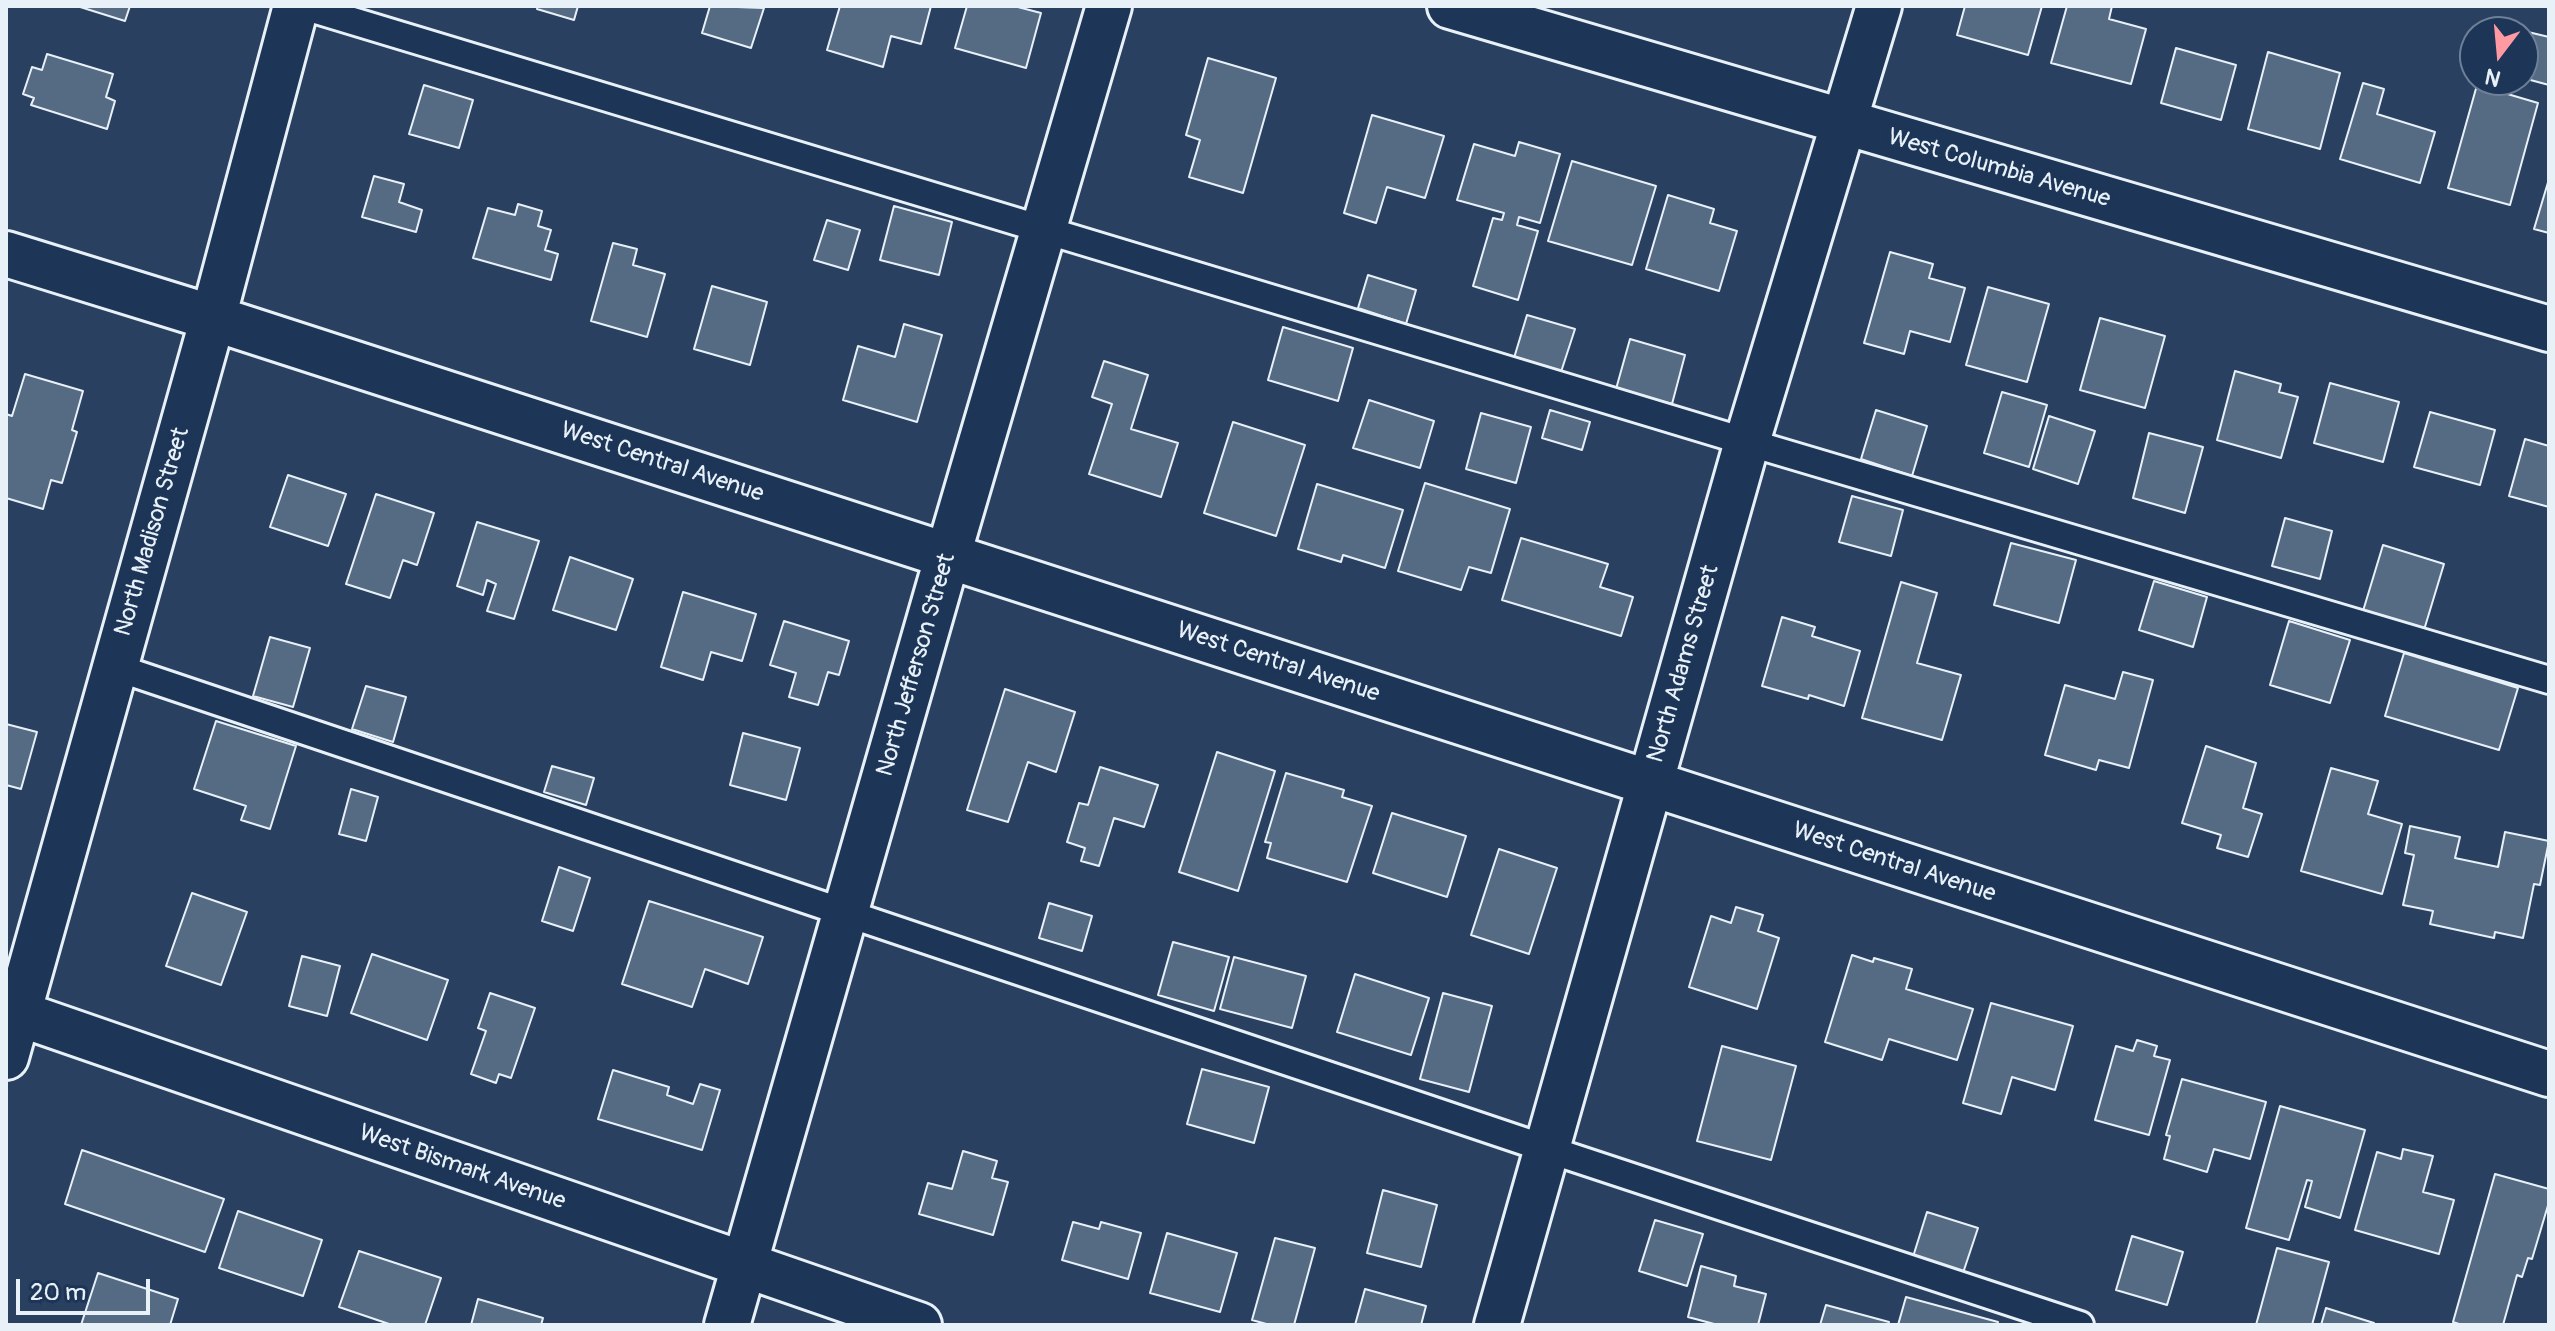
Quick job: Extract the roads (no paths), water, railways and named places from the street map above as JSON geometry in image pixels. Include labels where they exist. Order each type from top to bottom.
[{"type":"street","name":"North Madison Street","points":[[6,1057],[12,1011],[115,667],[296,6]]},
{"type":"street","name":"North Jefferson Street","points":[[727,1325],[1109,6]]},
{"type":"street","name":"West Columbia Avenue","points":[[1450,6],[2549,329]]},
{"type":"street","name":"North Adams Street","points":[[1497,1325],[1747,442],[1879,6]]},
{"type":"street","name":"West Central Avenue","points":[[6,254],[948,555],[2549,1074]]},
{"type":"street","name":"West Bismark Avenue","points":[[12,1011],[919,1325]]},
{"type":"lane","points":[[303,6],[1747,442],[2549,680]]},
{"type":"lane","points":[[115,667],[845,914],[2080,1325]]}]
